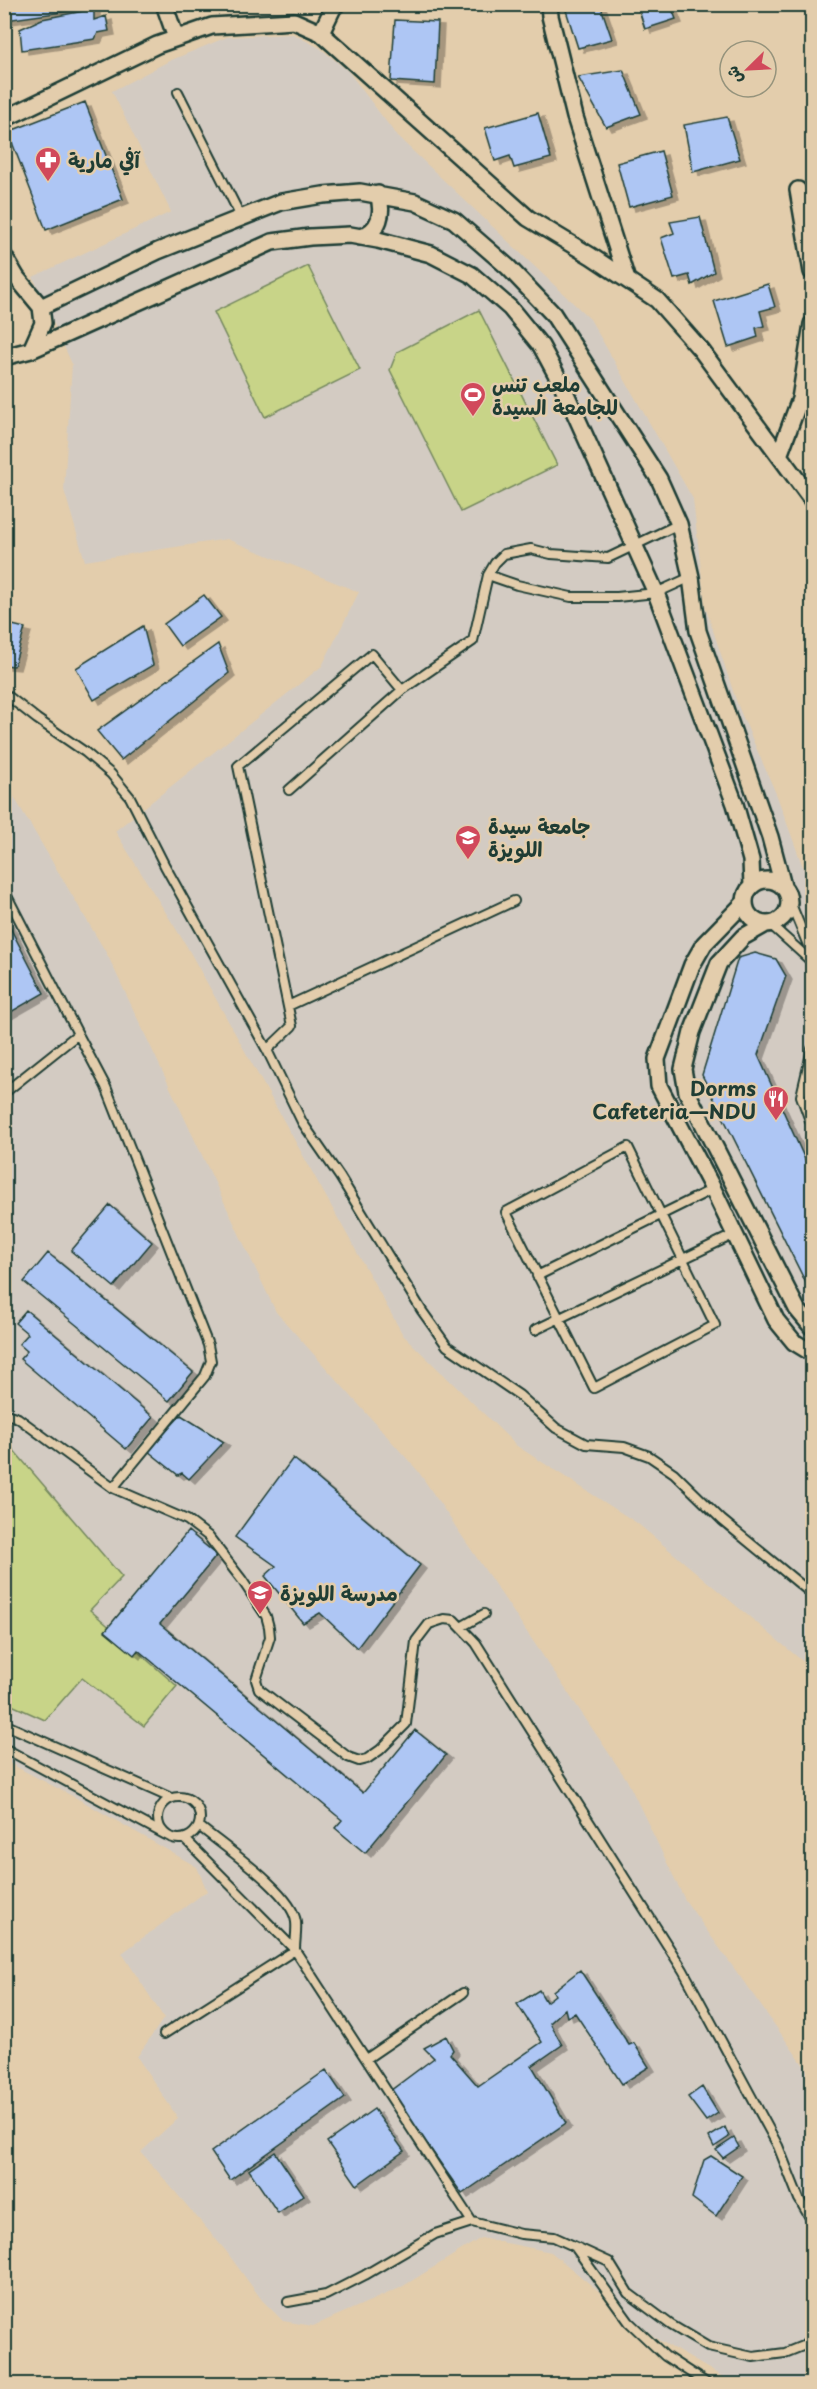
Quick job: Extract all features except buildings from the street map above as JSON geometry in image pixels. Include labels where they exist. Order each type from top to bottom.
[{"type":"street","points":[[164,4],[176,38]]},
{"type":"street","points":[[321,33],[337,4]]},
{"type":"street","points":[[549,4],[566,87],[627,280]]},
{"type":"street","points":[[4,119],[157,45],[212,26],[294,21],[321,33],[528,218],[657,300],[701,350],[813,500]]},
{"type":"street","points":[[798,190],[813,272]]},
{"type":"street","points":[[41,307],[158,251],[281,202],[360,192],[416,202],[454,220],[508,267],[554,314],[659,479],[679,524],[691,577],[698,631],[770,837],[786,893],[788,910],[780,920],[743,937],[719,963],[692,1032],[683,1069],[687,1092],[697,1112],[797,1309],[813,1327]]},
{"type":"street","points":[[360,237],[372,233],[378,225],[382,206],[378,194]]},
{"type":"street","points":[[4,357],[31,350],[272,242],[310,237],[360,237],[431,254],[472,275],[510,308],[541,346],[563,387],[656,593],[735,804],[751,860],[752,886],[745,902],[704,944],[692,965],[657,1059],[658,1086],[713,1190],[776,1320],[794,1342],[813,1353]]},
{"type":"street","points":[[4,256],[17,278],[41,307],[43,323],[31,350]]},
{"type":"street","points":[[780,453],[801,399],[813,324]]},
{"type":"street","points":[[752,886],[767,879],[776,881],[786,893]]},
{"type":"street","points":[[745,902],[751,917],[768,924]]},
{"type":"lane","points":[[178,92],[240,217]]},
{"type":"lane","points":[[289,790],[402,690],[473,641],[488,575],[495,562],[504,554],[531,549],[551,554],[608,558],[635,543],[679,524]]},
{"type":"lane","points":[[488,575],[517,585],[571,597],[656,593],[691,577]]},
{"type":"lane","points":[[267,1050],[292,1026],[238,766],[372,654],[402,690]]},
{"type":"lane","points":[[4,693],[37,719],[86,752],[111,774],[130,797],[165,866],[267,1050],[302,1122],[340,1177],[422,1311],[447,1346],[519,1395],[556,1428],[586,1444],[624,1447],[649,1456],[674,1473],[722,1520],[813,1594]]},
{"type":"lane","points":[[4,890],[106,1087],[208,1345],[212,1361],[205,1376],[113,1488]]},
{"type":"lane","points":[[786,893],[813,955]]},
{"type":"lane","points":[[288,1006],[514,901]]},
{"type":"lane","points":[[768,924],[813,962]]},
{"type":"lane","points":[[4,1093],[78,1034]]},
{"type":"lane","points":[[813,1049],[801,1096],[813,1126]]},
{"type":"lane","points":[[628,1147],[661,1215],[715,1325],[594,1388],[506,1212],[628,1147]]},
{"type":"lane","points":[[537,1276],[713,1190]]},
{"type":"lane","points":[[534,1330],[735,1234]]},
{"type":"lane","points":[[4,1413],[18,1418],[113,1488],[187,1520],[208,1536],[266,1616],[270,1637],[256,1680],[259,1689],[348,1757],[359,1761],[367,1759],[380,1750],[406,1724],[416,1641],[429,1624],[444,1619],[454,1620],[476,1643],[683,1970],[778,2146],[799,2199],[813,2221]]},
{"type":"lane","points":[[461,1627],[484,1614]]},
{"type":"lane","points":[[4,1724],[171,1798]]},
{"type":"lane","points":[[4,1748],[166,1835],[175,1839],[185,1839],[194,1834],[199,1826],[201,1816],[197,1806],[190,1799],[180,1796],[171,1798],[162,1805],[157,1815],[159,1826],[166,1835]]},
{"type":"lane","points":[[199,1826],[280,1892],[297,1921],[295,1950]]},
{"type":"lane","points":[[185,1839],[295,1950],[472,2222]]},
{"type":"lane","points":[[164,2034],[295,1950]]},
{"type":"lane","points":[[366,2059],[463,1993]]},
{"type":"lane","points":[[288,2302],[326,2295],[366,2276],[435,2234],[472,2222],[521,2234],[554,2237],[609,2262],[628,2293],[671,2325],[708,2346],[753,2357],[785,2353],[805,2345],[813,2337]]},
{"type":"lane","points":[[574,2246],[629,2322],[665,2356],[708,2385]]},
{"type":"shaded area","name":"جامعة سيدة اللويزة","points":[[293,34],[320,48],[348,71],[397,136],[590,319],[693,499],[705,606],[738,706],[777,796],[812,892],[812,1669],[637,1523],[517,1446],[403,1335],[186,945],[115,831],[322,666],[359,592],[227,539],[85,561],[64,490],[72,364],[33,277],[171,212],[112,91],[169,61],[227,37]]},
{"type":"shaded area","name":"مدرسة اللويزة","points":[[4,780],[108,956],[276,1312],[418,1471],[627,1780],[685,1900],[812,2077],[812,2384],[735,2384],[657,2339],[551,2252],[481,2238],[400,2288],[313,2326],[283,2321],[262,2300],[226,2251],[141,2152],[178,2118],[137,2057],[164,2018],[122,1953],[207,1891],[197,1867],[82,1801],[5,1761]]},
{"type":"green space","points":[[308,266],[360,370],[265,417],[214,312]]},
{"type":"green space","name":"ملعب تنس للجامعة السيدة","points":[[479,310],[557,465],[461,512],[390,370],[397,352]]},
{"type":"green space","points":[[5,1440],[122,1577],[90,1610],[177,1686],[144,1726],[82,1678],[45,1720],[5,1702]]},
{"type":"place","name":"آفي مارية","points":[[48,183]]},
{"type":"place","name":"ملعب تنس للجامعة السيدة","points":[[473,418]]},
{"type":"place","name":"جامعة سيدة اللويزة","points":[[468,861]]},
{"type":"place","name":"Dorms Cafeteria—NDU","points":[[776,1122]]},
{"type":"place","name":"مدرسة اللويزة","points":[[260,1616]]}]
